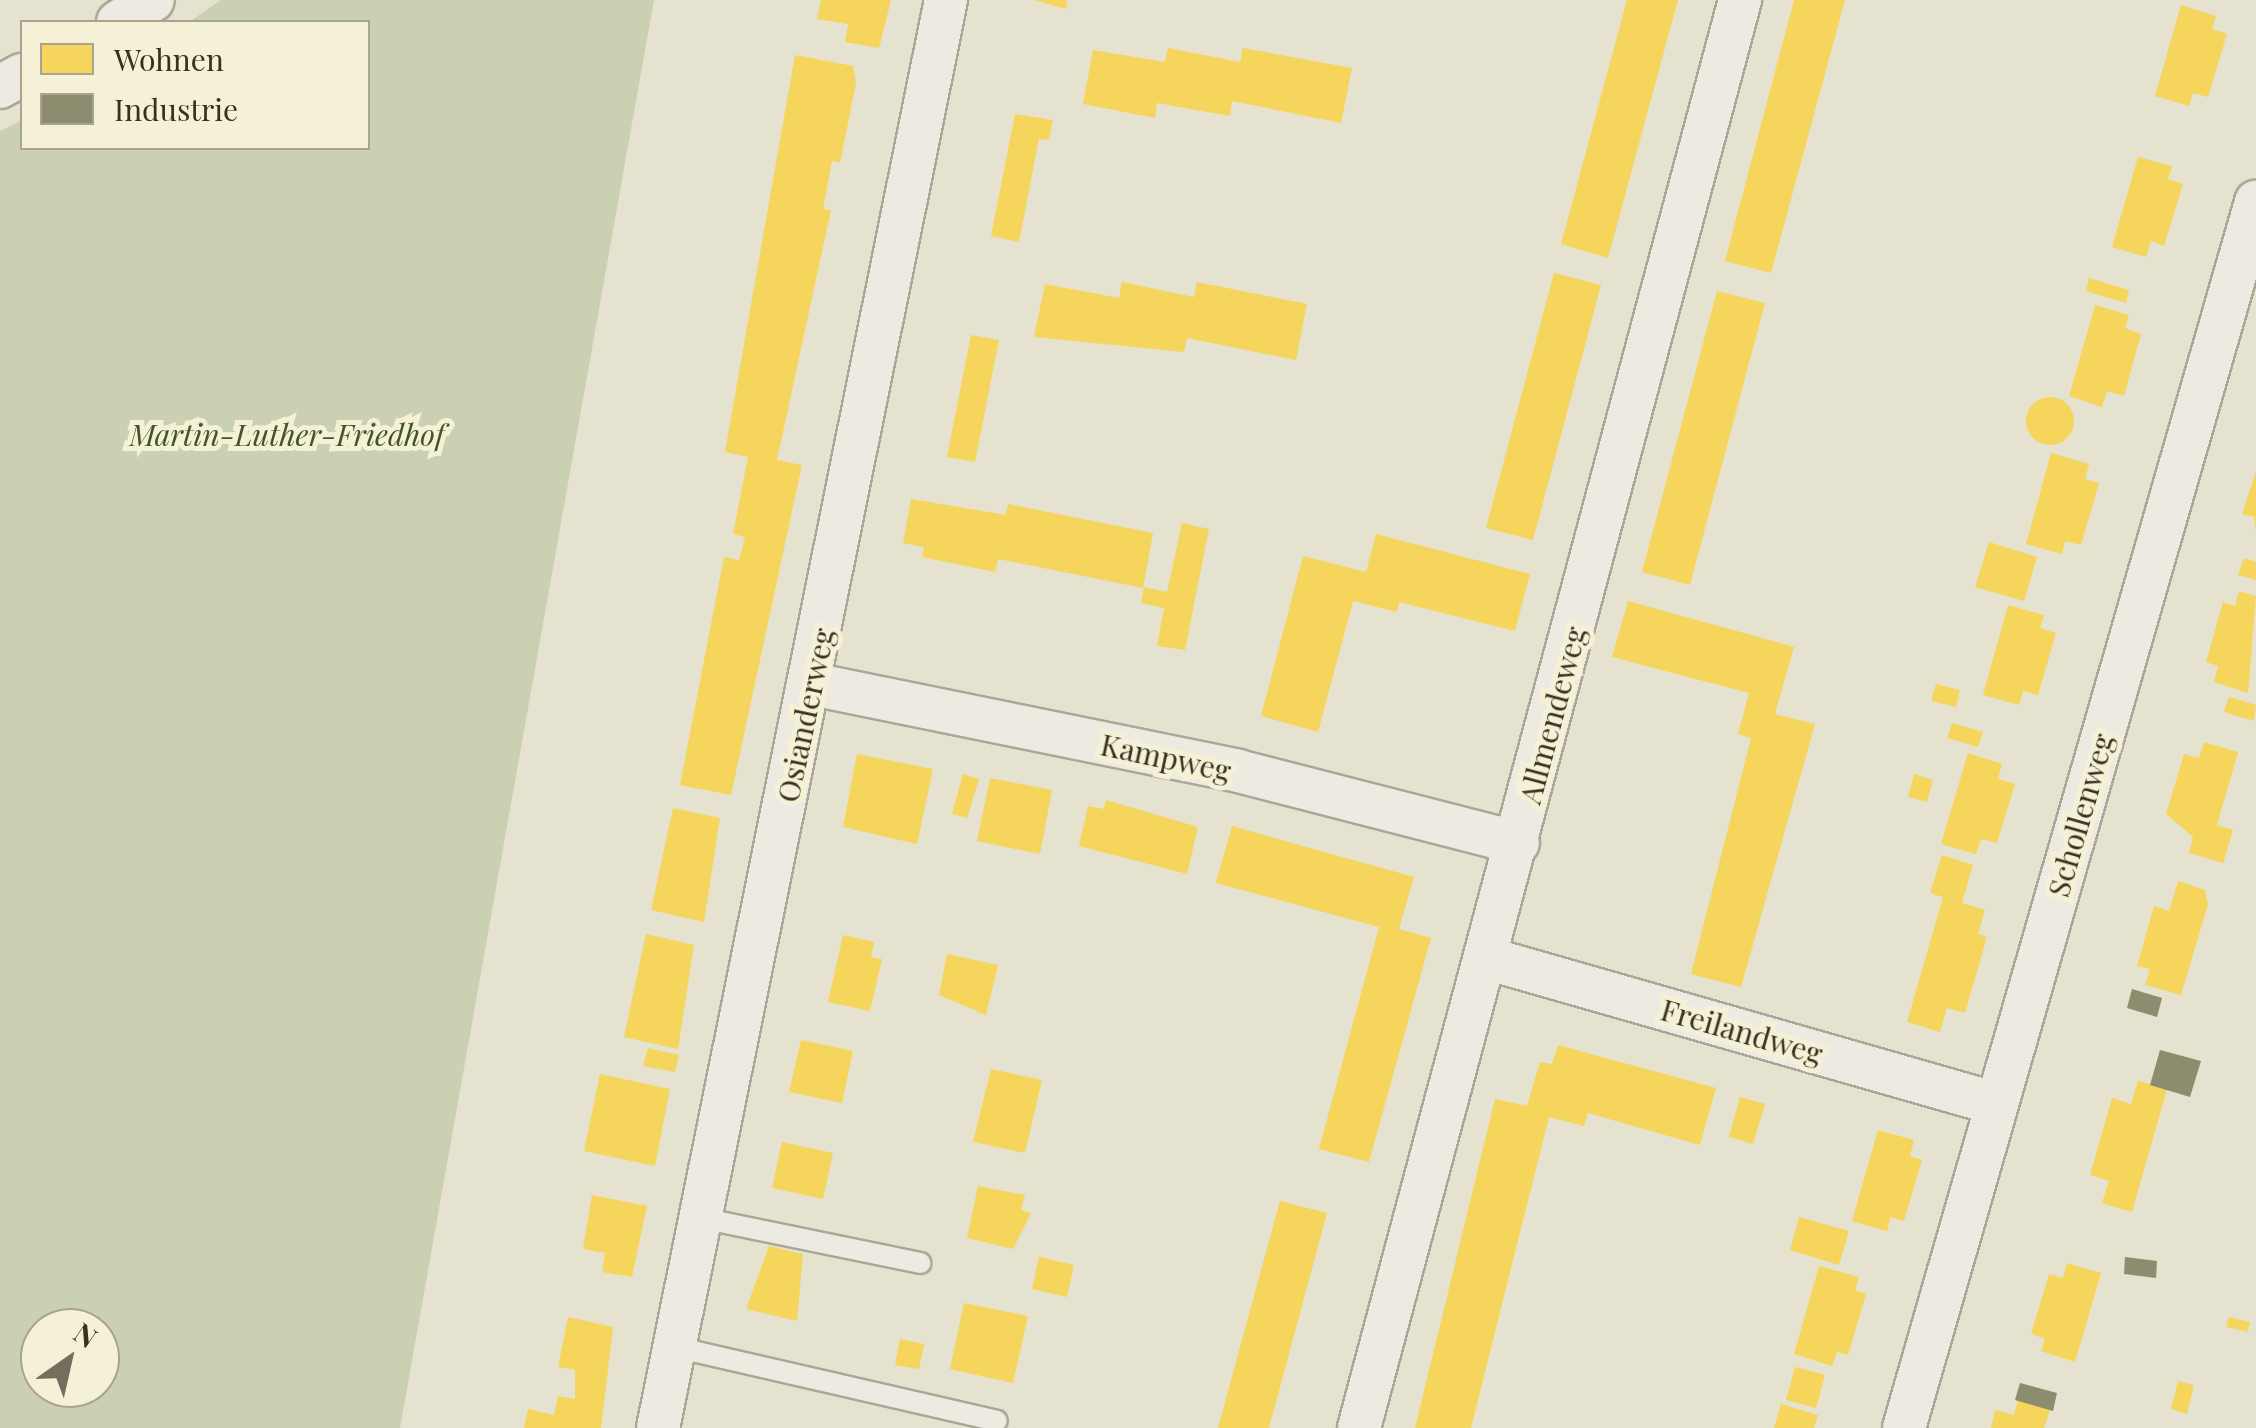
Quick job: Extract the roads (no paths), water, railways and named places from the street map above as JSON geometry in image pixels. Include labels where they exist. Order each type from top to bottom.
[{"type":"street","points":[[121,20],[153,0]]},
{"type":"street","name":"Osianderweg","points":[[658,1428],[812,684],[946,0]]},
{"type":"street","name":"Allmendeweg","points":[[1359,1428],[1740,0]]},
{"type":"street","name":"Schollenweg","points":[[1904,1428],[2256,202]]},
{"type":"street","name":"Kampweg","points":[[812,684],[1238,771],[1518,843]]},
{"type":"street","name":"Freilandweg","points":[[1486,958],[1997,1104]]},
{"type":"lane","points":[[702,1218],[920,1263]]},
{"type":"lane","points":[[674,1347],[997,1421]]},
{"type":"park label","name":"Martin-Luther-Friedhof","points":[[287,434]]}]
